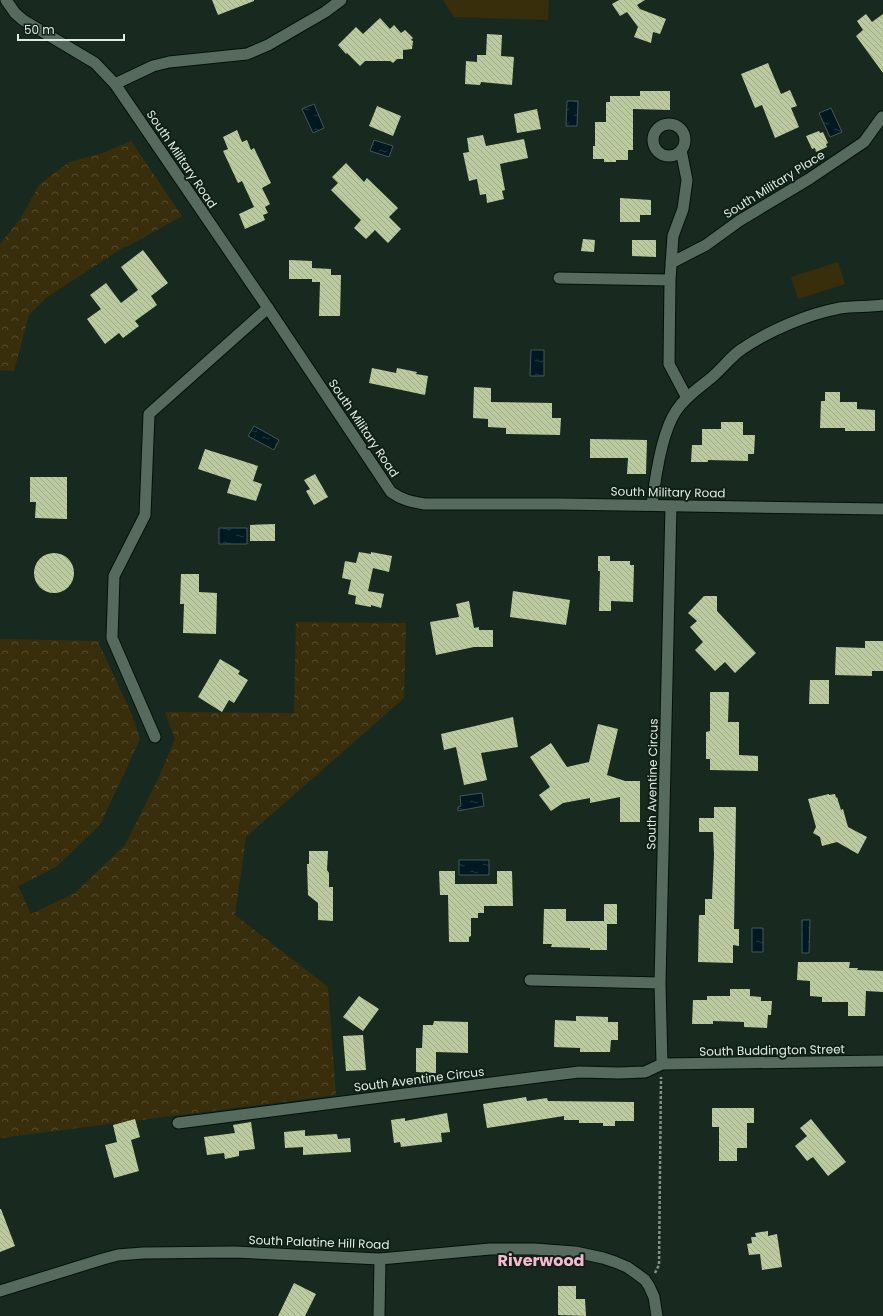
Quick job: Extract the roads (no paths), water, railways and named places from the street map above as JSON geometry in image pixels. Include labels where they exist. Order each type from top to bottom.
[{"type":"street","name":"South Military Road","points":[[6,0],[15,13],[24,20],[95,63],[115,84],[268,308],[391,492],[399,498],[425,504],[652,505],[883,509]]},
{"type":"street","points":[[115,84],[153,66],[169,62],[247,54],[274,42],[325,12],[341,0]]},
{"type":"street","name":"South Military Place","points":[[671,263],[706,245],[739,221],[809,179],[864,142],[882,117]]},
{"type":"street","points":[[681,150],[687,180],[683,209],[673,236],[670,280],[670,364],[687,398]]},
{"type":"street","points":[[559,278],[670,280]]},
{"type":"street","points":[[652,505],[654,487],[666,431],[676,411],[687,398],[742,349],[812,314],[842,308],[883,306]]},
{"type":"street","points":[[155,737],[112,638],[114,576],[145,515],[149,414],[268,308]]},
{"type":"street","name":"South Aventine Circus","points":[[178,1123],[579,1072],[644,1072],[662,1064],[660,982],[672,506]]},
{"type":"street","points":[[530,980],[660,982]]},
{"type":"street","name":"South Buddington Street","points":[[662,1064],[883,1062]]},
{"type":"street","name":"South Palatine Hill Road","points":[[0,1291],[103,1259],[143,1253],[234,1252],[380,1259],[490,1249],[534,1249],[575,1252],[602,1258],[627,1267],[645,1280],[649,1286],[654,1297],[657,1316]]},
{"type":"street","points":[[380,1259],[380,1316]]},
{"type":"water","points":[[567,101],[578,101],[577,126],[566,126]]},
{"type":"water","points":[[314,104],[324,128],[313,133],[302,109]]},
{"type":"water","points":[[831,108],[842,132],[830,137],[819,113]]},
{"type":"water","points":[[374,140],[393,146],[389,157],[370,151]]},
{"type":"water","points":[[531,350],[544,350],[544,376],[530,376]]},
{"type":"water","points":[[254,426],[279,440],[274,450],[248,436]]},
{"type":"water","points":[[219,528],[247,528],[247,544],[219,544]]},
{"type":"water","points":[[482,793],[484,806],[458,811],[458,807],[461,806],[460,796]]},
{"type":"water","points":[[459,860],[489,860],[489,875],[459,875]]},
{"type":"water","points":[[802,920],[810,920],[809,953],[802,953]]},
{"type":"water","points":[[752,928],[763,928],[763,952],[752,952]]},
{"type":"district","name":"Riverwood","points":[[541,1260]]}]
